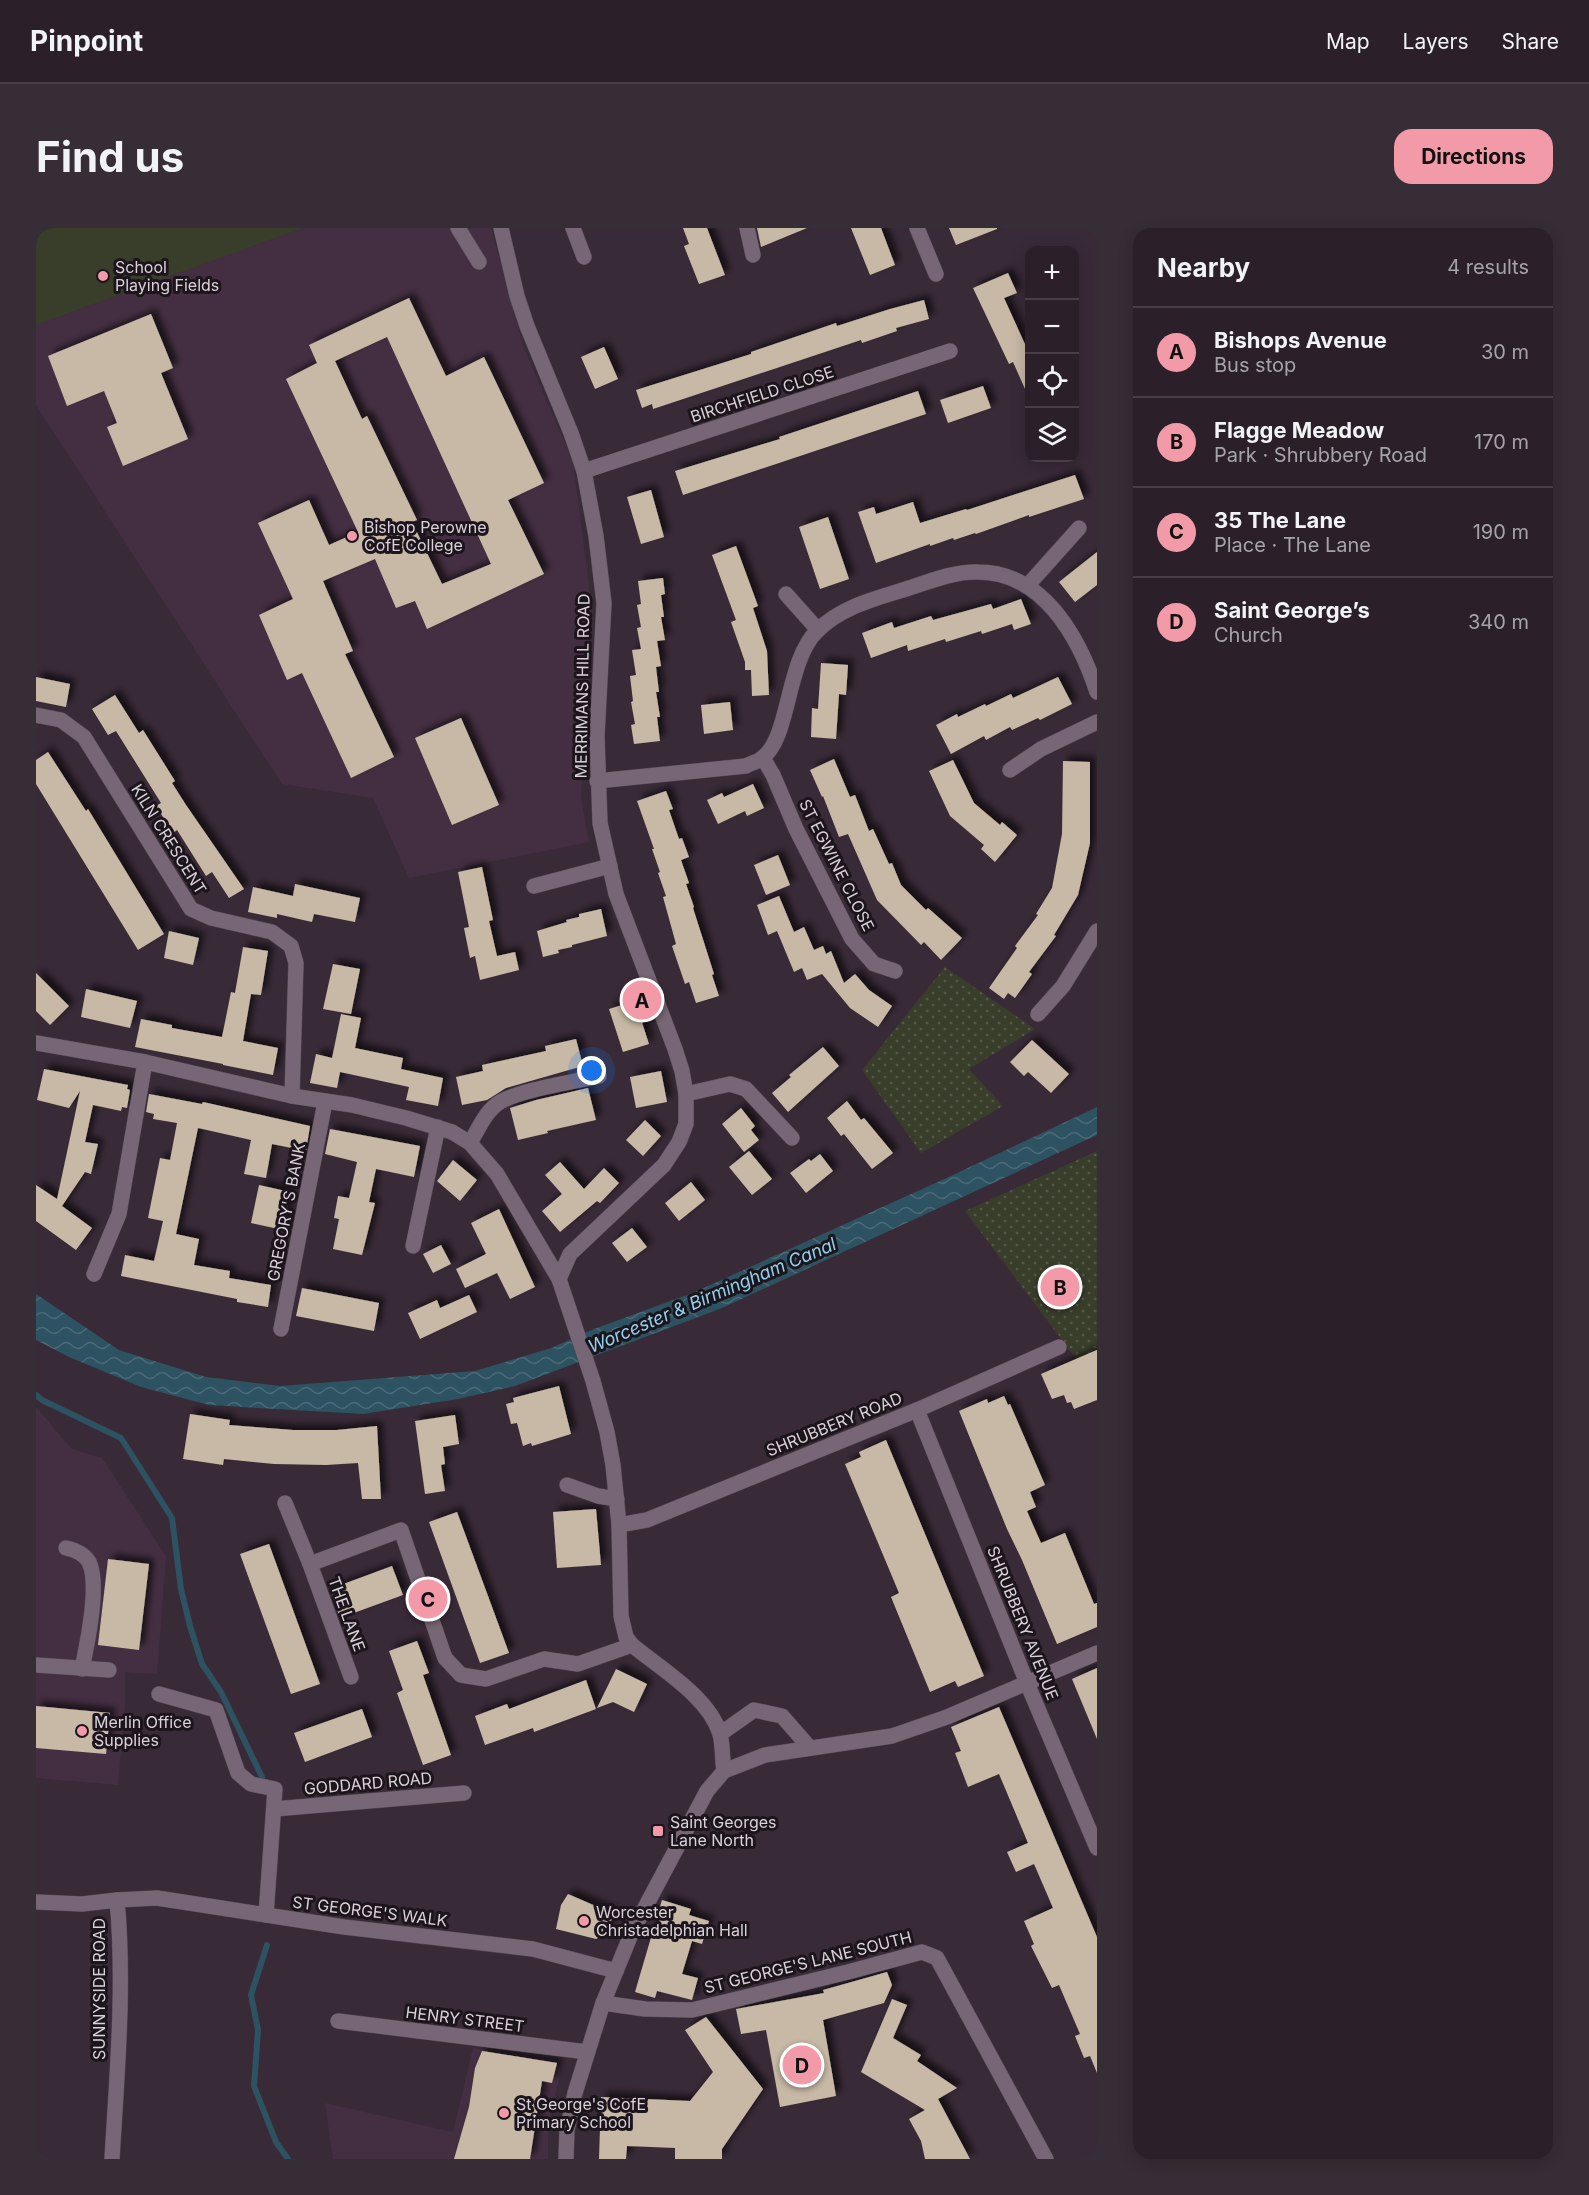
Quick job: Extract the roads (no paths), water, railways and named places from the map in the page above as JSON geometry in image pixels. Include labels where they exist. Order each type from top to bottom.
[{"type":"street","points":[[458,228],[479,262]]},
{"type":"street","name":"MERRIMANS HILL ROAD","points":[[501,228],[517,296],[527,326],[572,433],[584,471],[596,536],[604,603],[597,736],[600,823],[616,894],[675,1049],[686,1094],[686,1124],[679,1142],[664,1165],[570,1254],[559,1279]]},
{"type":"street","points":[[573,228],[584,257]]},
{"type":"street","points":[[747,228],[753,255]]},
{"type":"street","points":[[916,228],[936,274]]},
{"type":"street","name":"BIRCHFIELD CLOSE","points":[[584,471],[950,351]]},
{"type":"street","points":[[1028,585],[1079,528]]},
{"type":"street","points":[[597,781],[746,766],[763,758],[776,741],[798,663],[808,642],[818,630],[856,604],[941,578],[976,572],[1007,575],[1028,585],[1052,606],[1077,645],[1097,692]]},
{"type":"street","points":[[786,594],[818,630]]},
{"type":"street","name":"KILN CRESCENT","points":[[36,715],[61,720],[84,737],[191,909],[211,918],[272,932],[291,946],[296,963],[292,1096]]},
{"type":"street","points":[[1010,771],[1041,749],[1097,722]]},
{"type":"street","name":"ST EGWINE CLOSE","points":[[763,758],[852,939],[874,964],[896,971]]},
{"type":"street","points":[[534,886],[610,866]]},
{"type":"street","points":[[1038,1014],[1063,986],[1097,931]]},
{"type":"street","points":[[36,1043],[145,1062],[292,1096],[352,1105],[438,1127],[470,1143],[497,1174],[559,1279],[593,1381],[607,1432],[617,1499],[621,1616],[626,1637],[632,1645],[694,1695],[708,1710],[720,1734],[724,1771]]},
{"type":"street","points":[[94,1274],[119,1214],[145,1062]]},
{"type":"street","points":[[470,1143],[487,1114],[499,1102],[518,1095],[598,1076]]},
{"type":"street","points":[[686,1094],[730,1084],[746,1089],[792,1138]]},
{"type":"street","name":"GREGORY'S BANK","points":[[281,1329],[325,1102]]},
{"type":"street","points":[[413,1246],[438,1127]]},
{"type":"street","name":"SHRUBBERY ROAD","points":[[619,1525],[647,1520],[917,1410],[1059,1347]]},
{"type":"street","name":"SHRUBBERY AVENUE","points":[[917,1410],[1097,1848]]},
{"type":"street","points":[[567,1485],[598,1496],[617,1499]]},
{"type":"street","name":"THE LANE","points":[[285,1503],[351,1677]]},
{"type":"street","name":"THE LANE","points":[[310,1564],[401,1530],[445,1658],[461,1675],[486,1679],[544,1659],[578,1664],[632,1645]]},
{"type":"street","points":[[66,1548],[79,1552],[88,1562],[93,1584],[89,1629],[82,1669]]},
{"type":"street","points":[[566,2159],[567,2130],[587,2052],[616,1971],[632,1932],[707,1791],[724,1771],[765,1755],[892,1736],[946,1717],[1097,1653]]},
{"type":"street","points":[[36,1665],[109,1670]]},
{"type":"street","points":[[159,1694],[216,1710],[238,1773],[251,1784],[275,1789],[266,1915]]},
{"type":"street","points":[[720,1734],[754,1710],[782,1716],[810,1748]]},
{"type":"street","name":"GODDARD ROAD","points":[[274,1809],[464,1793]]},
{"type":"street","name":"ST GEORGE'S WALK","points":[[117,1900],[157,1898],[344,1927],[532,1949],[616,1971]]},
{"type":"street","name":"SUNNYSIDE ROAD","points":[[36,1902],[82,1904],[117,1900],[120,1938],[112,2159]]},
{"type":"street","name":"ST GEORGE'S LANE SOUTH","points":[[603,2003],[645,2009],[692,2010],[922,1952],[937,1958],[1046,2159]]},
{"type":"street","name":"HENRY STREET","points":[[339,2021],[587,2052]]},
{"type":"water","name":"Worcester & Birmingham Canal","points":[[1097,1107],[1097,1135],[722,1308],[515,1386],[458,1399],[363,1414],[209,1405],[141,1387],[69,1357],[36,1340],[36,1294],[119,1350],[206,1377],[280,1386],[475,1371],[551,1348],[594,1329],[695,1292]]},
{"type":"waterway","points":[[36,1395],[121,1438],[172,1518],[181,1589],[202,1664],[221,1692],[262,1777]]},
{"type":"waterway","points":[[267,1945],[251,1995],[258,2030],[254,2086],[276,2142],[288,2159]]},
{"type":"place","name":"School Playing Fields","points":[[103,276]]},
{"type":"place","name":"Bishop Perowne CofE College","points":[[352,536]]},
{"type":"place","name":"Bishops Avenue","points":[[642,1000]]},
{"type":"place","name":"Flagge Meadow","points":[[1060,1287]]},
{"type":"place","name":"35 The Lane","points":[[428,1599]]},
{"type":"place","name":"Merlin Office Supplies","points":[[82,1731]]},
{"type":"place","name":"Saint Georges Lane North","points":[[658,1831]]},
{"type":"place","name":"Worcester Christadelphian Hall","points":[[584,1921]]},
{"type":"place","name":"Saint George’s","points":[[802,2065]]},
{"type":"place","name":"St George's CofE Primary School","points":[[504,2113]]}]
